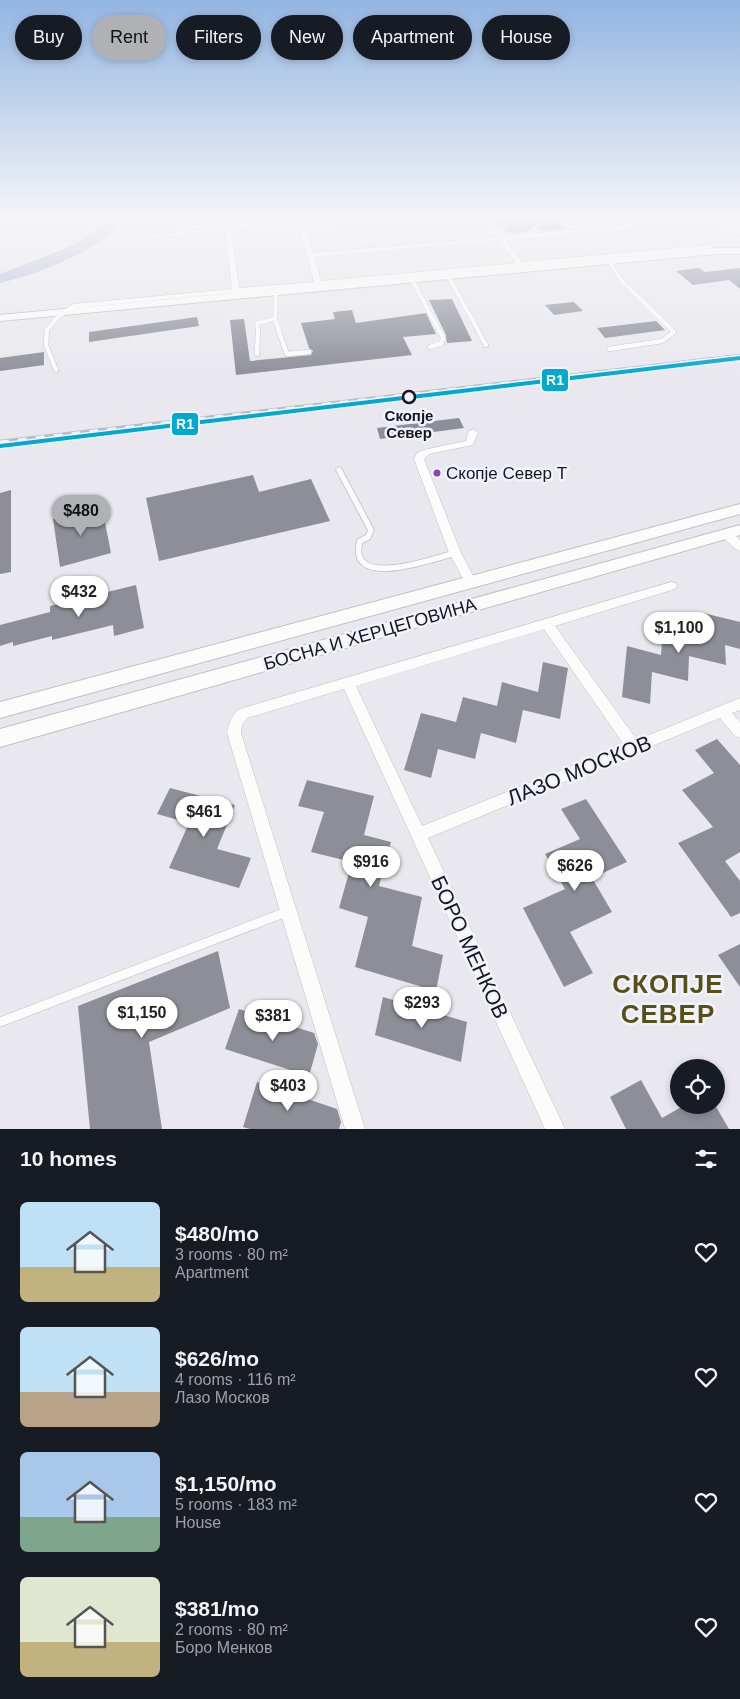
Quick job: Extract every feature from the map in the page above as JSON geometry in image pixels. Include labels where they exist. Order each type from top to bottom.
[{"type":"street","points":[[233,272],[236,294]]},
{"type":"street","points":[[315,272],[318,284]]},
{"type":"street","points":[[236,294],[276,293],[412,280],[469,272]]},
{"type":"street","points":[[0,318],[318,284],[477,272]]},
{"type":"street","points":[[470,581],[455,553],[419,460],[420,455],[426,452],[470,443],[473,432]]},
{"type":"street","name":"БОСНА И ХЕРЦЕГОВИНА","points":[[0,710],[740,509]]},
{"type":"street","points":[[734,532],[740,546]]},
{"type":"street","name":"БОСНА И ХЕРЦЕГОВИНА","points":[[0,738],[734,532]]},
{"type":"street","points":[[355,1129],[234,733],[236,723],[244,714],[671,586]]},
{"type":"street","points":[[546,623],[634,747]]},
{"type":"street","name":"БОРО МЕНКОВ","points":[[348,683],[555,1129]]},
{"type":"street","name":"ЛАЗО МОСКОВ","points":[[418,834],[740,704]]},
{"type":"street","points":[[723,712],[740,732]]},
{"type":"lane","points":[[610,349],[662,341],[674,332],[621,280],[615,272]]},
{"type":"lane","points":[[448,276],[486,345]]},
{"type":"lane","points":[[412,280],[443,337],[442,343],[430,347]]},
{"type":"lane","points":[[276,293],[275,319],[287,354],[309,352]]},
{"type":"lane","points":[[56,370],[44,338],[46,327],[53,319],[66,311]]},
{"type":"lane","points":[[257,354],[259,336],[257,323],[260,320],[275,319]]},
{"type":"lane","points":[[339,470],[371,530],[368,537],[360,541],[358,548],[366,564],[373,568],[397,568],[455,553]]},
{"type":"lane","points":[[0,1022],[288,912]]},
{"type":"building","points":[[677,272],[740,272],[740,289],[729,280],[693,285]]},
{"type":"building","points":[[452,299],[472,341],[447,343],[446,335],[429,300]]},
{"type":"building","points":[[574,302],[583,311],[554,315],[545,305]]},
{"type":"building","points":[[352,310],[356,323],[426,313],[436,334],[403,337],[412,355],[236,375],[230,320],[244,319],[250,361],[311,355],[313,351],[309,348],[301,323],[335,319],[333,312]]},
{"type":"building","points":[[197,317],[199,326],[89,342],[89,332]]},
{"type":"building","points":[[656,321],[665,330],[605,338],[597,328]]},
{"type":"building","points":[[44,352],[44,365],[0,371],[0,358]]},
{"type":"building","points":[[459,418],[464,428],[380,439],[377,428]]},
{"type":"building","points":[[253,475],[259,492],[311,479],[330,521],[159,561],[146,498]]},
{"type":"building","points":[[11,490],[11,572],[0,574],[0,493]]},
{"type":"building","points":[[102,507],[111,553],[60,567],[53,519]]},
{"type":"building","points":[[136,585],[144,628],[114,636],[113,625],[52,640],[52,636],[13,646],[13,642],[0,646],[0,625],[50,612],[50,606]]},
{"type":"building","points":[[699,612],[740,622],[740,649],[725,645],[726,665],[689,656],[688,681],[652,672],[650,704],[622,697],[627,646],[661,655],[663,626],[699,635]]},
{"type":"building","points":[[543,662],[568,668],[560,719],[523,710],[516,743],[481,733],[475,759],[438,749],[431,778],[404,770],[421,713],[456,722],[463,697],[497,706],[502,682],[538,692]]},
{"type":"building","points":[[717,739],[740,765],[740,852],[725,861],[740,881],[740,913],[731,917],[678,843],[713,827],[682,790],[714,773],[695,750]]},
{"type":"building","points":[[307,780],[374,796],[364,835],[391,842],[379,886],[422,897],[412,946],[443,955],[436,991],[355,967],[368,917],[339,908],[352,862],[311,852],[324,812],[298,806]]},
{"type":"building","points":[[170,788],[235,805],[217,849],[251,858],[239,888],[169,868],[189,823],[157,814]]},
{"type":"building","points":[[586,799],[627,862],[592,878],[612,912],[570,932],[593,973],[564,987],[523,908],[565,889],[545,854],[580,839],[561,809]]},
{"type":"building","points":[[740,944],[740,987],[718,955]]},
{"type":"building","points":[[218,951],[230,1008],[149,1042],[162,1129],[90,1129],[78,1006]]},
{"type":"building","points":[[383,997],[467,1022],[461,1062],[375,1035]]},
{"type":"building","points":[[239,1009],[314,1033],[318,1044],[309,1076],[225,1049]]},
{"type":"building","points":[[641,1080],[662,1118],[670,1113],[720,1114],[729,1129],[626,1129],[610,1097]]},
{"type":"building","points":[[257,1082],[337,1109],[341,1122],[339,1129],[250,1129],[243,1127]]},
{"type":"waterway","points":[[0,279],[20,272]]},
{"type":"railway","points":[[0,442],[740,356]]},
{"type":"transit line","name":"R1","points":[[0,446],[740,358]]},
{"type":"place","name":"Скопје Север","points":[[409,397]]},
{"type":"place","name":"Скопје Север Т","points":[[437,473]]},
{"type":"district","name":"СКОПЈЕ СЕВЕР","points":[[668,999]]}]
